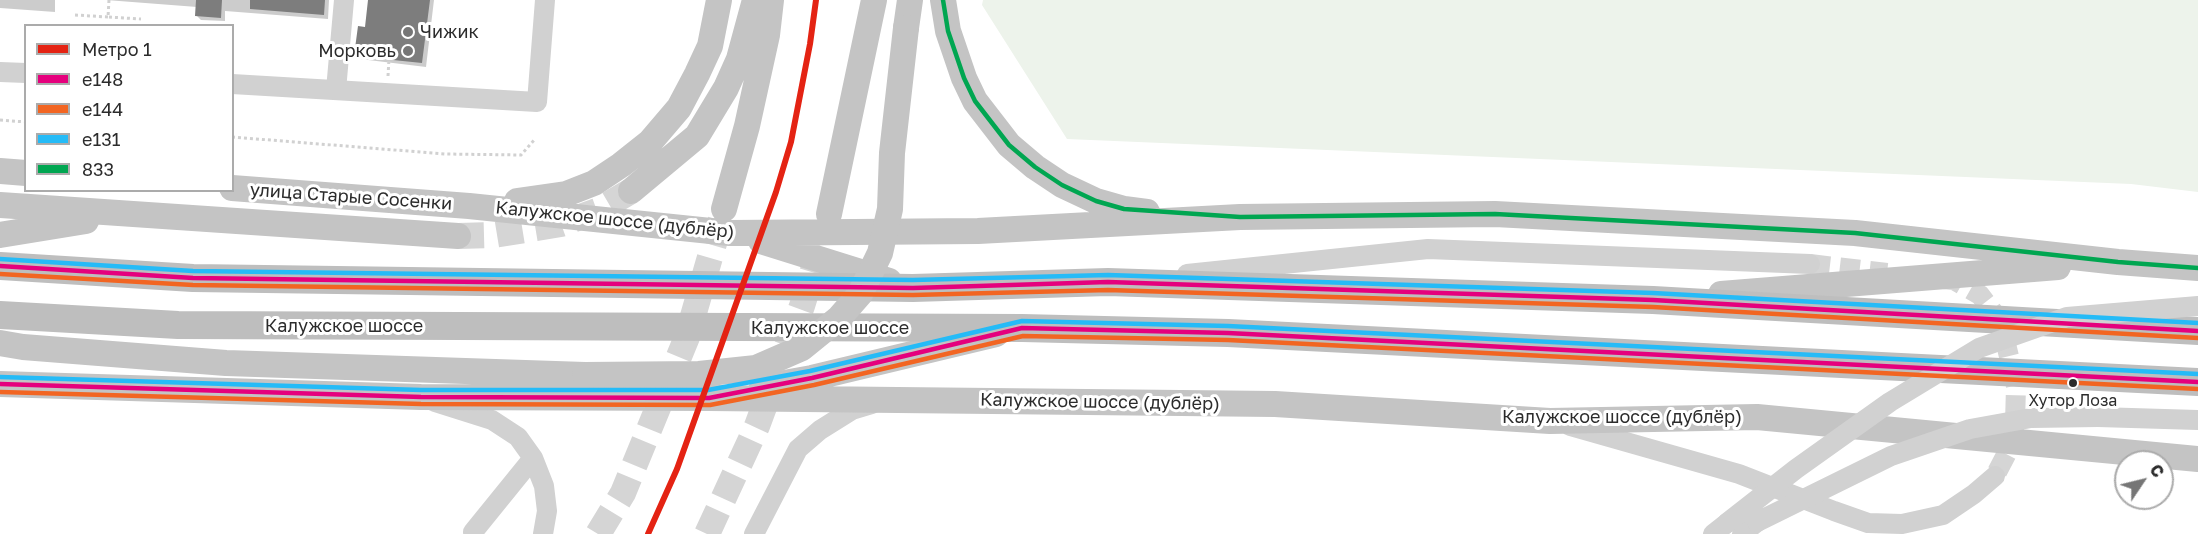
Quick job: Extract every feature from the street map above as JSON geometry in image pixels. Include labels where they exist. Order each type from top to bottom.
[{"type":"highway","points":[[0,266],[193,278],[913,288],[1107,282],[1653,300],[2198,331]]},
{"type":"highway","name":"Калужское шоссе","points":[[0,315],[178,325],[1022,328],[1228,333],[2198,382]]},
{"type":"main road","points":[[469,206],[566,194],[594,183],[650,142],[679,108],[697,74],[710,46],[719,0]]},
{"type":"main road","points":[[632,192],[697,136],[739,59],[755,0]]},
{"type":"main road","points":[[771,0],[767,35],[727,221],[787,247],[913,288]]},
{"type":"main road","points":[[829,214],[874,0]]},
{"type":"main road","points":[[0,343],[23,347],[225,363],[585,375],[699,374],[756,368],[802,348],[839,318],[860,294],[880,253],[890,209],[892,153],[910,0]]},
{"type":"main road","points":[[943,0],[954,55],[975,101],[1009,145],[1035,167],[1062,185],[1096,201],[1124,209],[1240,218]]},
{"type":"main road","points":[[0,171],[24,173]]},
{"type":"main road","name":"улица Старые Сосенки","points":[[234,188],[469,206]]},
{"type":"main road","points":[[0,205],[458,236]]},
{"type":"main road","name":"Калужское шоссе (дублёр)","points":[[469,206],[727,221],[978,231],[1240,218],[1495,214],[1855,233],[2118,262],[2198,268]]},
{"type":"main road","points":[[0,235],[130,214]]},
{"type":"main road","points":[[1653,300],[2118,262]]},
{"type":"main road","points":[[709,398],[812,378],[1022,328]]},
{"type":"main road","name":"Калужское шоссе (дублёр)","points":[[0,384],[421,397],[1275,404],[1550,421],[1757,417],[2198,459]]},
{"type":"street","points":[[336,90],[345,0]]},
{"type":"street","points":[[234,84],[537,102],[545,0]]},
{"type":"street","points":[[0,72],[24,73]]},
{"type":"street","points":[[1107,282],[1428,249],[1810,264]]},
{"type":"street","points":[[1735,528],[1796,469],[1890,402],[1979,348],[2067,317],[2198,306]]},
{"type":"street","points":[[421,397],[492,420],[518,437],[533,458],[544,486],[547,511],[543,534]]},
{"type":"street","points":[[754,534],[798,449],[820,430],[852,410],[887,400]]},
{"type":"street","points":[[1735,528],[1891,456],[1970,429],[2031,418],[2098,417],[2198,420]]},
{"type":"street","points":[[1550,421],[1739,474],[1868,523],[1902,524],[1943,515],[1974,494],[1995,476]]},
{"type":"street","points":[[473,532],[533,458]]},
{"type":"path","points":[[108,17],[109,0]]},
{"type":"path","points":[[75,15],[141,19]]},
{"type":"path","points":[[0,120],[24,122]]},
{"type":"path","points":[[234,137],[444,154],[510,155],[521,155],[534,139]]},
{"type":"shaded area","points":[[983,0],[2198,0],[2198,192],[2131,184],[1067,139],[982,5]]},
{"type":"building","points":[[196,0],[222,0],[221,18],[195,16]]},
{"type":"building","points":[[250,0],[325,0],[324,15],[250,9]]},
{"type":"building","points":[[368,0],[430,0],[422,63],[354,56],[358,26],[365,27]]},
{"type":"tunnel","points":[[458,236],[494,235],[561,224],[597,211],[631,191]]},
{"type":"tunnel","points":[[598,534],[623,493],[687,337],[723,212]]},
{"type":"tunnel","points":[[1810,264],[1887,273]]},
{"type":"tunnel","points":[[787,346],[814,267]]},
{"type":"tunnel","points":[[1943,279],[1954,280],[1980,295],[1998,318],[2006,344],[2016,386],[2015,424],[2007,453],[1995,476]]},
{"type":"tunnel","points":[[707,534],[757,426],[774,380]]},
{"type":"metro line","name":"1","points":[[648,534],[677,469],[776,192],[791,142],[816,0]]},
{"type":"transit line","name":"833","points":[[943,0],[948,31],[964,78],[975,101],[1009,145],[1035,167],[1062,185],[1096,201],[1124,209],[1240,217],[1495,214],[1855,233],[2118,262],[2198,268]]},
{"type":"transit line","name":"е131","points":[[0,259],[193,271],[913,280],[1108,275],[1653,293],[2198,323]]},
{"type":"transit line","name":"е148","points":[[0,266],[193,278],[913,288],[1108,282],[1653,300],[2198,331]]},
{"type":"transit line","name":"е144","points":[[0,274],[193,285],[913,295],[1108,290],[1653,307],[2198,338]]},
{"type":"transit line","name":"е131","points":[[0,377],[421,390],[708,390],[810,371],[1022,321],[1228,326],[2198,374]]},
{"type":"transit line","name":"е148","points":[[0,384],[421,397],[709,398],[812,378],[1022,328],[1228,333],[2198,382]]},
{"type":"transit line","name":"е144","points":[[0,392],[421,404],[710,405],[814,385],[1023,336],[1228,340],[2198,389]]},
{"type":"place","name":"Чижик","points":[[408,32]]},
{"type":"place","name":"Морковь","points":[[408,51]]},
{"type":"place","name":"Хутор Лоза","points":[[2073,383]]}]
